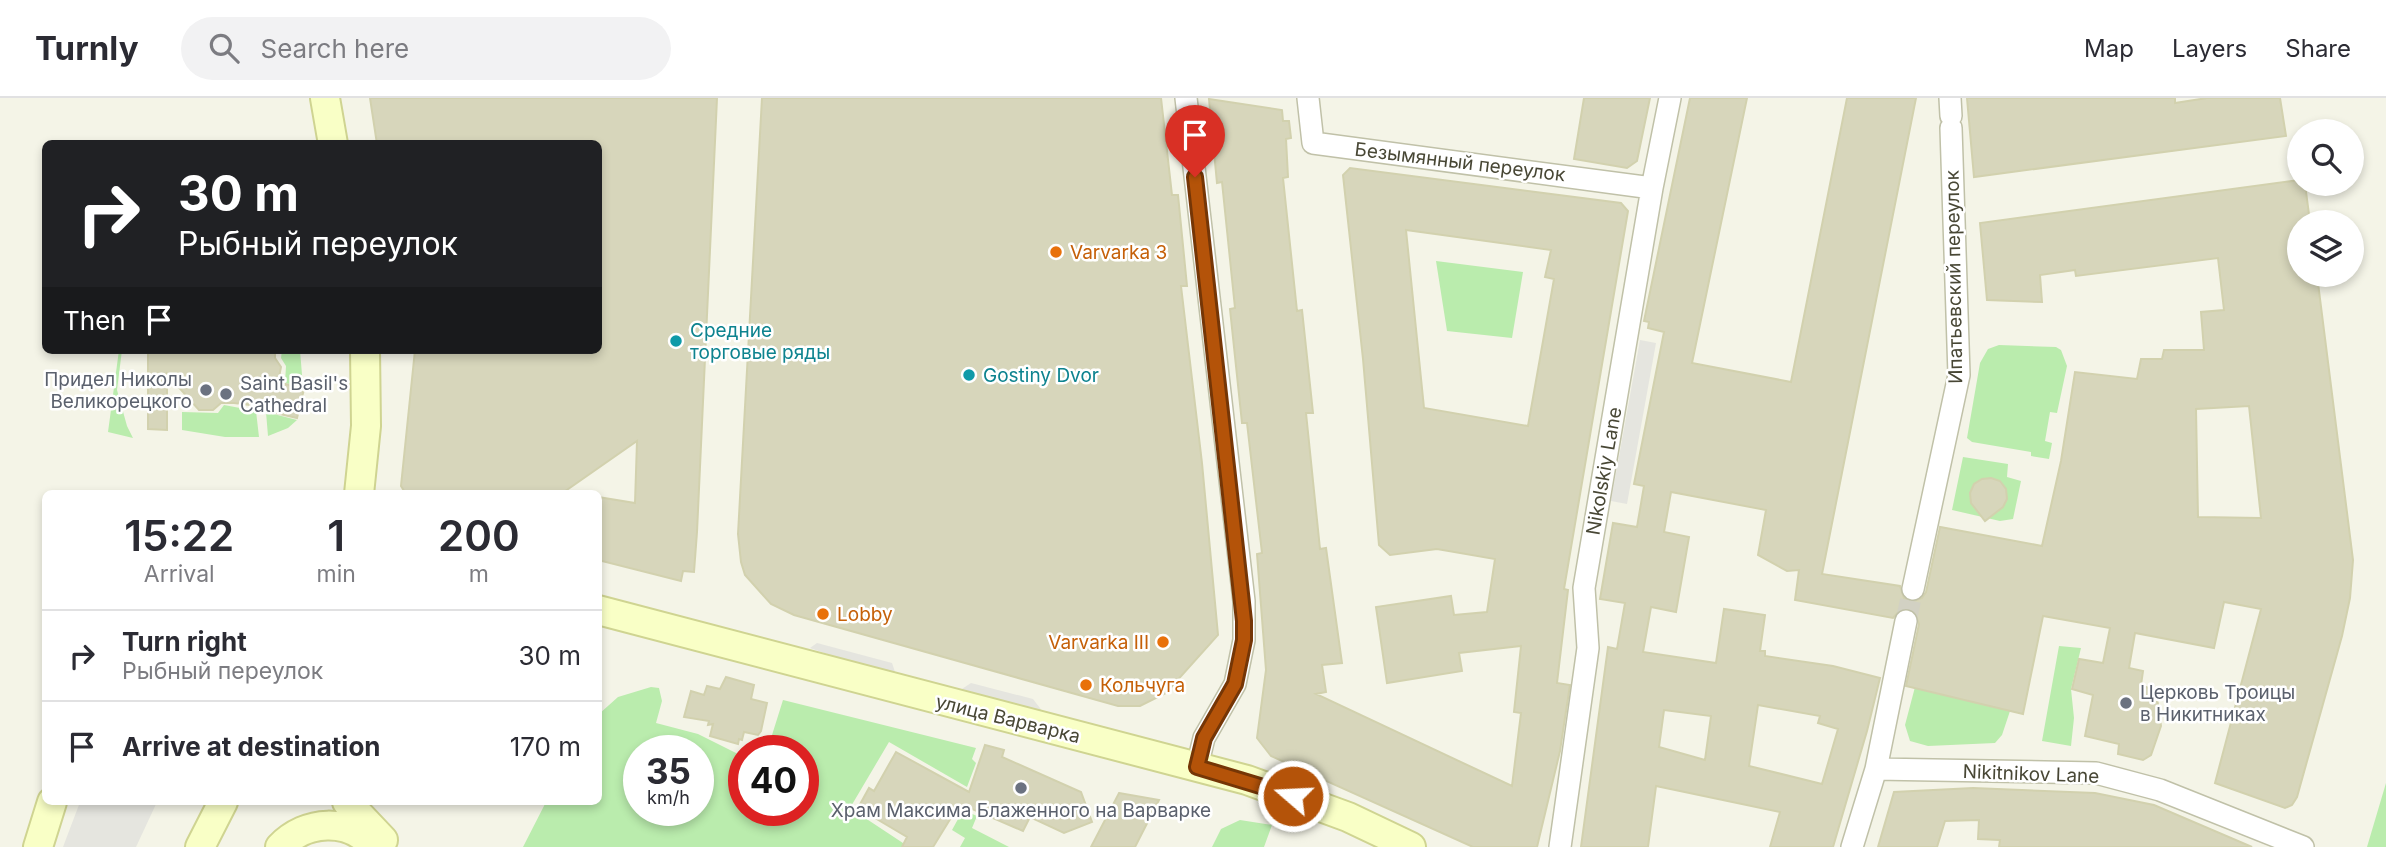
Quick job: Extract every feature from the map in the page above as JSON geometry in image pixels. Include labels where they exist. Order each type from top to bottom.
[{"type":"street","points":[[325,98],[332,140]]},
{"type":"street","points":[[1186,98],[1244,601],[1244,640],[1235,684],[1204,738],[1197,767]]},
{"type":"street","name":"Безымянный переулок","points":[[1308,98],[1313,143],[1652,188]]},
{"type":"street","name":"Nikolskiy Lane","points":[[1560,847],[1588,648],[1584,588],[1652,188],[1670,98]]},
{"type":"street","name":"Ипатьевский переулок","points":[[1913,589],[1959,375],[1951,114]]},
{"type":"street","points":[[359,490],[366,426],[365,354]]},
{"type":"street","name":"улица Варварка","points":[[602,611],[1197,767],[1293,796],[1348,817],[1411,847]]},
{"type":"street","points":[[1852,847],[1875,769],[1906,621]]},
{"type":"street","name":"Nikitnikov Lane","points":[[1875,769],[2096,773],[2160,790],[2301,846]]},
{"type":"street","points":[[38,847],[51,805]]},
{"type":"street","points":[[200,847],[208,805]]},
{"type":"street","points":[[200,847],[221,805]]},
{"type":"street","points":[[350,805],[390,847]]},
{"type":"street","points":[[280,847],[300,831],[327,825],[356,832],[374,847]]},
{"type":"green space","points":[[1436,261],[1523,272],[1512,338],[1447,331]]},
{"type":"green space","points":[[1999,345],[2056,347],[2061,350],[2067,366],[2057,413],[2050,412],[2045,441],[2052,443],[2049,459],[2031,456],[2031,452],[1972,442],[1967,438],[1980,363],[1988,349]]},
{"type":"green space","points":[[118,354],[122,354],[117,390],[133,438],[108,432]]},
{"type":"green space","points":[[282,354],[300,354],[303,387],[285,383],[286,366]]},
{"type":"green space","points":[[224,405],[256,411],[259,437],[225,437],[182,430],[182,412],[218,413]]},
{"type":"green space","points":[[266,412],[297,420],[288,428],[268,436]]},
{"type":"green space","points":[[1963,457],[2008,464],[2007,477],[2021,481],[2013,519],[2000,521],[1952,510]]},
{"type":"green space","points":[[2059,646],[2081,648],[2071,689],[2074,718],[2071,746],[2042,741]]},
{"type":"green space","points":[[651,687],[659,688],[662,701],[656,723],[700,735],[623,735],[623,826],[714,826],[714,742],[728,749],[728,826],[819,826],[819,735],[772,735],[783,700],[976,748],[972,759],[976,763],[967,787],[889,742],[850,808],[909,847],[523,847],[544,805],[602,805],[602,711],[618,697]]},
{"type":"green space","points":[[1915,687],[2010,711],[2002,735],[1995,743],[1928,746],[1910,741],[1905,725]]},
{"type":"green space","points":[[2386,783],[2386,847],[2367,847]]},
{"type":"green space","points":[[963,810],[977,816],[972,828],[1009,847],[960,847],[965,838],[952,830]]},
{"type":"green space","points":[[1240,820],[1272,825],[1264,847],[1212,847],[1221,829]]},
{"type":"shaded area","points":[[1640,340],[1656,343],[1627,504],[1611,501]]},
{"type":"shaded area","points":[[817,643],[892,663],[897,678],[810,648]]},
{"type":"shaded area","points":[[971,683],[1033,699],[1046,716],[956,693]]},
{"type":"shaded area","points":[[79,805],[156,805],[136,847],[63,847]]},
{"type":"building","points":[[370,98],[717,98],[694,572],[683,571],[681,581],[602,561],[602,498],[635,503],[637,441],[567,490],[404,490],[401,486],[415,354],[602,354],[602,140],[376,140]]},
{"type":"building","name":"Gostiny Dvor","points":[[762,98],[1161,98],[1172,195],[1178,195],[1187,286],[1181,286],[1202,463],[1218,635],[1166,693],[1140,706],[1118,706],[794,615],[771,604],[745,575],[738,534]]},
{"type":"building","points":[[1584,98],[1650,98],[1637,161],[1627,168],[1574,159]]},
{"type":"building","points":[[1690,98],[1747,98],[1692,363],[1791,382],[1847,98],[1916,98],[1822,574],[1900,586],[1904,598],[1911,602],[1922,598],[1926,592],[1940,527],[2042,546],[2061,461],[2075,372],[2137,379],[2141,359],[2162,359],[2164,350],[2204,350],[2201,312],[2224,310],[2218,258],[2076,276],[2075,270],[2040,275],[2042,302],[1987,300],[1980,223],[2287,182],[2287,196],[2307,196],[2308,210],[2287,210],[2287,287],[2319,287],[2353,560],[2350,598],[2342,636],[2297,797],[2292,805],[2285,808],[2215,783],[2261,609],[2224,602],[2214,648],[2135,633],[2129,668],[2143,671],[2141,685],[2156,691],[2161,726],[2151,755],[2143,760],[2118,754],[2119,744],[2085,736],[2093,695],[2072,689],[2079,659],[2103,663],[2110,628],[2043,616],[2023,714],[1906,686],[1919,624],[1914,611],[1901,609],[1893,618],[1795,600],[1799,570],[1787,571],[1758,555],[1766,510],[1671,492],[1664,532],[1689,537],[1676,612],[1651,607],[1643,652],[1716,663],[1724,609],[1765,615],[1760,651],[1765,651],[1765,656],[1833,666],[1880,678],[1867,731],[1833,847],[1770,847],[1780,812],[1656,786],[1648,847],[1581,847],[1608,647],[1617,649],[1625,603],[1600,599],[1613,523],[1637,527],[1644,486],[1634,484],[1664,332],[1648,328],[1649,322],[1644,321]],"holes":[[[2249,406],[2261,518],[2198,517],[2196,409]],[[1758,705],[1820,716],[1818,723],[1838,729],[1822,784],[1749,766]],[[1664,710],[1711,716],[1705,760],[1659,747]]]},
{"type":"building","points":[[1967,98],[2175,98],[2175,103],[2207,98],[2280,98],[2286,136],[1974,177]]},
{"type":"building","points":[[1209,99],[1282,110],[1283,121],[1289,121],[1291,138],[1286,139],[1288,177],[1283,178],[1297,311],[1302,310],[1313,413],[1306,413],[1320,549],[1326,548],[1342,663],[1322,665],[1326,692],[1316,694],[1512,786],[1521,713],[1514,712],[1521,646],[1459,653],[1462,671],[1387,683],[1376,607],[1451,596],[1454,615],[1487,612],[1495,559],[1437,549],[1390,555],[1379,545],[1343,175],[1350,168],[1621,203],[1628,211],[1564,589],[1568,590],[1557,683],[1570,685],[1560,751],[1537,847],[1473,847],[1271,756],[1257,738],[1266,670],[1257,554],[1262,553],[1247,423],[1242,423],[1230,309],[1235,308],[1222,182],[1217,183]],"holes":[[[1406,230],[1551,250],[1545,277],[1554,279],[1528,426],[1424,408]]]},
{"type":"building","name":"Saint Basil's Cathedral","points":[[148,354],[275,354],[281,367],[278,382],[304,389],[297,418],[267,411],[267,407],[234,403],[221,403],[213,410],[199,410],[167,374],[167,430],[148,429]]},
{"type":"building","points":[[1991,478],[2000,481],[2006,489],[2007,499],[2003,507],[1985,521],[1971,503],[1970,493],[1974,484]]},
{"type":"building","points":[[726,677],[754,685],[751,699],[767,703],[758,735],[744,732],[743,735],[728,735],[728,741],[710,735],[713,724],[708,725],[709,721],[684,717],[691,691],[704,695],[707,686],[720,689]]},
{"type":"building","points":[[985,745],[1004,750],[1002,757],[1081,792],[1092,822],[1064,833],[1030,817],[1023,831],[970,808],[957,808],[933,847],[902,847],[907,837],[858,808],[869,788],[874,791],[896,752],[969,792]]},
{"type":"building","points":[[1973,788],[2095,793],[2154,805],[2252,847],[1999,847],[2000,840],[1978,839],[1979,820],[1945,821],[1937,847],[1878,847],[1894,792]]},
{"type":"building","points":[[1119,793],[1159,800],[1135,847],[1091,847]]},
{"type":"tunnel","points":[[1906,621],[1913,589]]},
{"type":"place","name":"Varvarka 3","points":[[1056,252]]},
{"type":"place","name":"Средние торговые ряды","points":[[676,341]]},
{"type":"place","name":"Gostiny Dvor","points":[[969,375]]},
{"type":"place","name":"Придел Николы Великорецкого","points":[[206,390]]},
{"type":"place","name":"Saint Basil's Cathedral","points":[[226,394]]},
{"type":"place","name":"Lobby","points":[[823,614]]},
{"type":"place","name":"Varvarka III","points":[[1163,642]]},
{"type":"place","name":"Кольчуга","points":[[1086,685]]},
{"type":"place","name":"Церковь Троицы в Никитниках","points":[[2126,703]]},
{"type":"place","name":"Храм Максима Блаженного на Варварке","points":[[1021,788]]},
{"type":"route","points":[[1195,177],[1244,601],[1244,640],[1235,684],[1204,738],[1197,767],[1293,796]]}]
